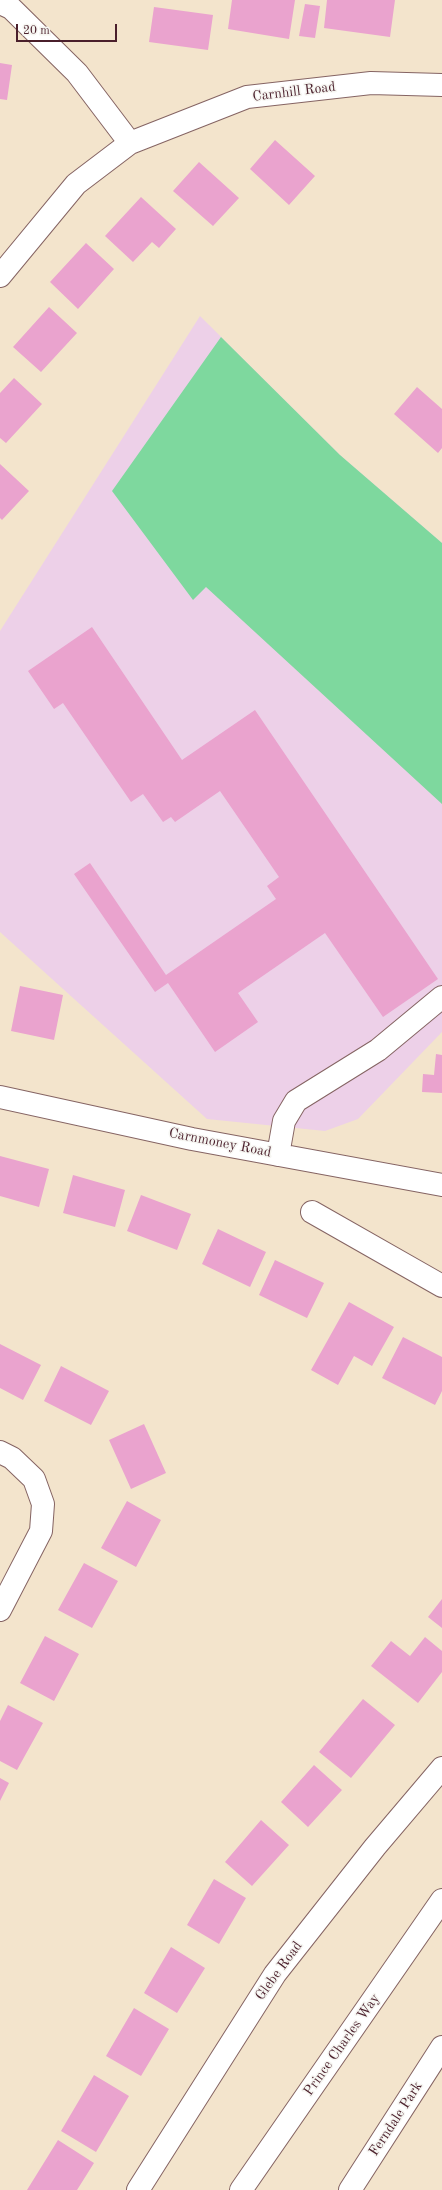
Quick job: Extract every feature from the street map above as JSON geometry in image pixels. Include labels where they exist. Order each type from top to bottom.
[{"type":"street","points":[[0,3],[11,8],[77,73],[130,143]]},
{"type":"street","name":"Carnhill Road","points":[[0,276],[76,184],[130,143],[247,97],[371,83],[442,85]]},
{"type":"street","points":[[278,1155],[284,1121],[296,1101],[378,1050],[442,997]]},
{"type":"street","name":"Carnmoney Road","points":[[0,1096],[192,1139],[442,1185]]},
{"type":"street","points":[[312,1212],[442,1286]]},
{"type":"street","points":[[0,1452],[12,1458],[34,1479],[43,1504],[41,1531],[0,1610]]},
{"type":"street","name":"Glebe Road","points":[[138,2190],[275,1974],[375,1847],[442,1768]]},
{"type":"street","name":"Prince Charles Way","points":[[241,2190],[442,1900]]},
{"type":"street","name":"Ferndale Park","points":[[350,2190],[442,2047]]},
{"type":"shaded area","points":[[200,316],[340,455],[442,543],[442,1032],[358,1119],[325,1131],[207,1119],[0,932],[0,631]]},
{"type":"green space","points":[[221,337],[340,455],[442,543],[442,804],[206,587],[193,600],[112,491]]},
{"type":"building","points":[[232,0],[295,0],[289,39],[228,29]]},
{"type":"building","points":[[327,0],[395,0],[390,37],[324,28]]},
{"type":"building","points":[[305,4],[320,6],[315,38],[299,36]]},
{"type":"building","points":[[154,7],[213,15],[208,50],[149,42]]},
{"type":"building","points":[[0,63],[12,65],[7,100],[0,99]]},
{"type":"building","points":[[275,140],[315,176],[289,205],[250,169]]},
{"type":"building","points":[[199,162],[239,198],[213,226],[173,191]]},
{"type":"building","points":[[141,197],[176,229],[159,248],[152,242],[133,262],[105,236]]},
{"type":"building","points":[[86,243],[114,269],[78,309],[50,282]]},
{"type":"building","points":[[49,307],[77,333],[41,372],[13,347]]},
{"type":"building","points":[[14,378],[42,404],[6,443],[0,438],[0,393]]},
{"type":"building","points":[[417,387],[442,409],[442,448],[438,453],[394,414]]},
{"type":"building","points":[[0,464],[29,491],[2,520],[0,518]]},
{"type":"building","points":[[92,627],[182,760],[255,710],[438,979],[383,1017],[325,933],[238,993],[258,1022],[215,1052],[168,983],[155,992],[74,874],[90,863],[166,975],[276,899],[267,886],[279,877],[220,791],[175,822],[171,817],[163,822],[143,794],[131,802],[63,703],[54,709],[28,671]]},
{"type":"building","points":[[20,986],[63,995],[54,1040],[11,1031]]},
{"type":"building","points":[[436,1054],[442,1055],[442,1093],[422,1092],[423,1074],[434,1075]]},
{"type":"building","points":[[0,1156],[49,1169],[39,1207],[0,1196]]},
{"type":"building","points":[[73,1175],[125,1190],[115,1227],[63,1213]]},
{"type":"building","points":[[141,1195],[191,1214],[177,1250],[127,1231]]},
{"type":"building","points":[[218,1229],[266,1252],[250,1287],[202,1264]]},
{"type":"building","points":[[275,1260],[324,1283],[307,1318],[259,1295]]},
{"type":"building","points":[[349,1302],[394,1327],[372,1366],[354,1356],[338,1385],[311,1370]]},
{"type":"building","points":[[403,1337],[442,1357],[442,1391],[435,1405],[382,1378]]},
{"type":"building","points":[[0,1344],[41,1365],[23,1400],[0,1388]]},
{"type":"building","points":[[61,1366],[109,1391],[91,1425],[44,1401]]},
{"type":"building","points":[[144,1424],[166,1473],[131,1489],[109,1440]]},
{"type":"building","points":[[127,1501],[161,1520],[136,1567],[101,1548]]},
{"type":"building","points":[[84,1563],[118,1581],[92,1628],[58,1610]]},
{"type":"building","points":[[442,1599],[442,1628],[428,1617]]},
{"type":"building","points":[[45,1636],[79,1654],[54,1701],[20,1683]]},
{"type":"building","points":[[425,1637],[442,1651],[442,1672],[418,1703],[371,1666],[391,1641],[410,1656]]},
{"type":"building","points":[[363,1699],[395,1725],[351,1778],[319,1752]]},
{"type":"building","points":[[8,1705],[43,1723],[17,1770],[0,1761],[0,1721]]},
{"type":"building","points":[[314,1765],[342,1790],[308,1827],[281,1802]]},
{"type":"building","points":[[0,1778],[9,1783],[0,1801]]},
{"type":"building","points":[[261,1820],[289,1845],[252,1886],[225,1862]]},
{"type":"building","points":[[214,1879],[246,1898],[219,1944],[187,1925]]},
{"type":"building","points":[[171,1947],[205,1968],[177,2013],[144,1993]]},
{"type":"building","points":[[134,2008],[169,2029],[141,2076],[106,2056]]},
{"type":"building","points":[[94,2075],[129,2096],[96,2152],[61,2131]]},
{"type":"building","points":[[58,2140],[94,2163],[77,2190],[27,2190]]}]
